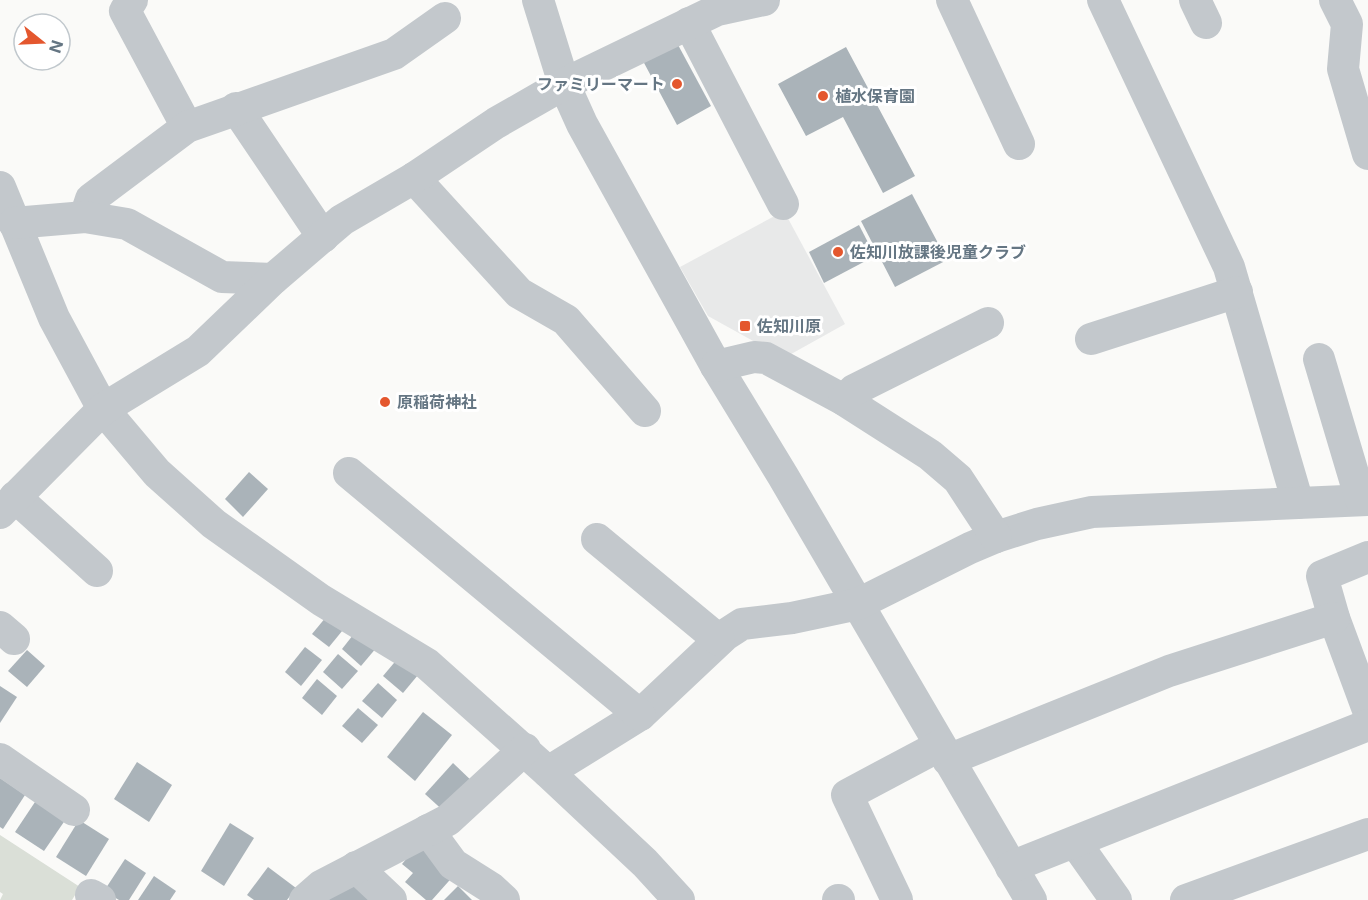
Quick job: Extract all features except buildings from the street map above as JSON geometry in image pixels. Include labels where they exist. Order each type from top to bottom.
[{"type":"street","points":[[132,0],[125,11],[187,127]]},
{"type":"street","points":[[538,0],[564,84],[582,124],[716,366],[1031,900]]},
{"type":"street","points":[[97,571],[8,505],[103,410],[198,351],[273,279],[342,220],[414,178],[496,123],[564,84],[717,10],[764,0]]},
{"type":"street","points":[[952,0],[1019,144]]},
{"type":"street","points":[[1103,0],[1229,267],[1298,503]]},
{"type":"street","points":[[1335,0],[1347,24],[1343,69],[1368,154]]},
{"type":"street","points":[[85,217],[91,199],[187,127],[394,54],[445,18]]},
{"type":"street","points":[[689,23],[783,204]]},
{"type":"street","points":[[236,108],[322,237]]},
{"type":"street","points":[[414,178],[519,293],[566,320],[645,411]]},
{"type":"street","points":[[0,187],[12,241],[103,410],[157,473],[214,524],[321,600],[427,664],[525,749],[645,863],[679,900]]},
{"type":"street","points":[[12,241],[85,217],[127,224],[222,277],[273,279]]},
{"type":"street","points":[[1091,339],[1237,292]]},
{"type":"street","points":[[844,400],[854,390],[988,323]]},
{"type":"street","points":[[716,366],[754,357],[766,358],[844,400],[930,455],[947,469],[958,479],[996,537]]},
{"type":"street","points":[[548,772],[640,715],[719,640],[742,624],[792,618],[858,604],[996,537],[1037,524],[1092,512],[1365,500],[1319,359]]},
{"type":"street","points":[[349,473],[640,715]]},
{"type":"street","points":[[597,539],[719,640]]},
{"type":"street","points":[[1368,557],[1322,576],[1334,618],[1368,710]]},
{"type":"street","points":[[897,900],[847,795],[943,753],[1169,671],[1334,618]]},
{"type":"street","points":[[1011,867],[1368,725]]},
{"type":"street","points":[[305,900],[321,886],[448,820],[525,749]]},
{"type":"street","points":[[0,759],[74,810]]},
{"type":"street","points":[[428,830],[453,864],[491,888],[504,900]]},
{"type":"street","points":[[1186,900],[1368,834]]},
{"type":"street","points":[[1075,842],[1116,900]]},
{"type":"street","points":[[356,867],[382,894],[391,900]]},
{"type":"shaded area","points":[[784,211],[845,324],[784,358],[708,316],[680,267]]},
{"type":"shaded area","points":[[0,835],[80,887],[72,900],[0,900],[3,894],[0,892]]},
{"type":"place","name":"ファミリーマート","points":[[677,84]]},
{"type":"place","name":"植水保育園","points":[[823,96]]},
{"type":"place","name":"佐知川放課後児童クラブ","points":[[838,252]]},
{"type":"place","name":"佐知川原","points":[[745,326]]},
{"type":"place","name":"原稲荷神社","points":[[385,402]]}]
